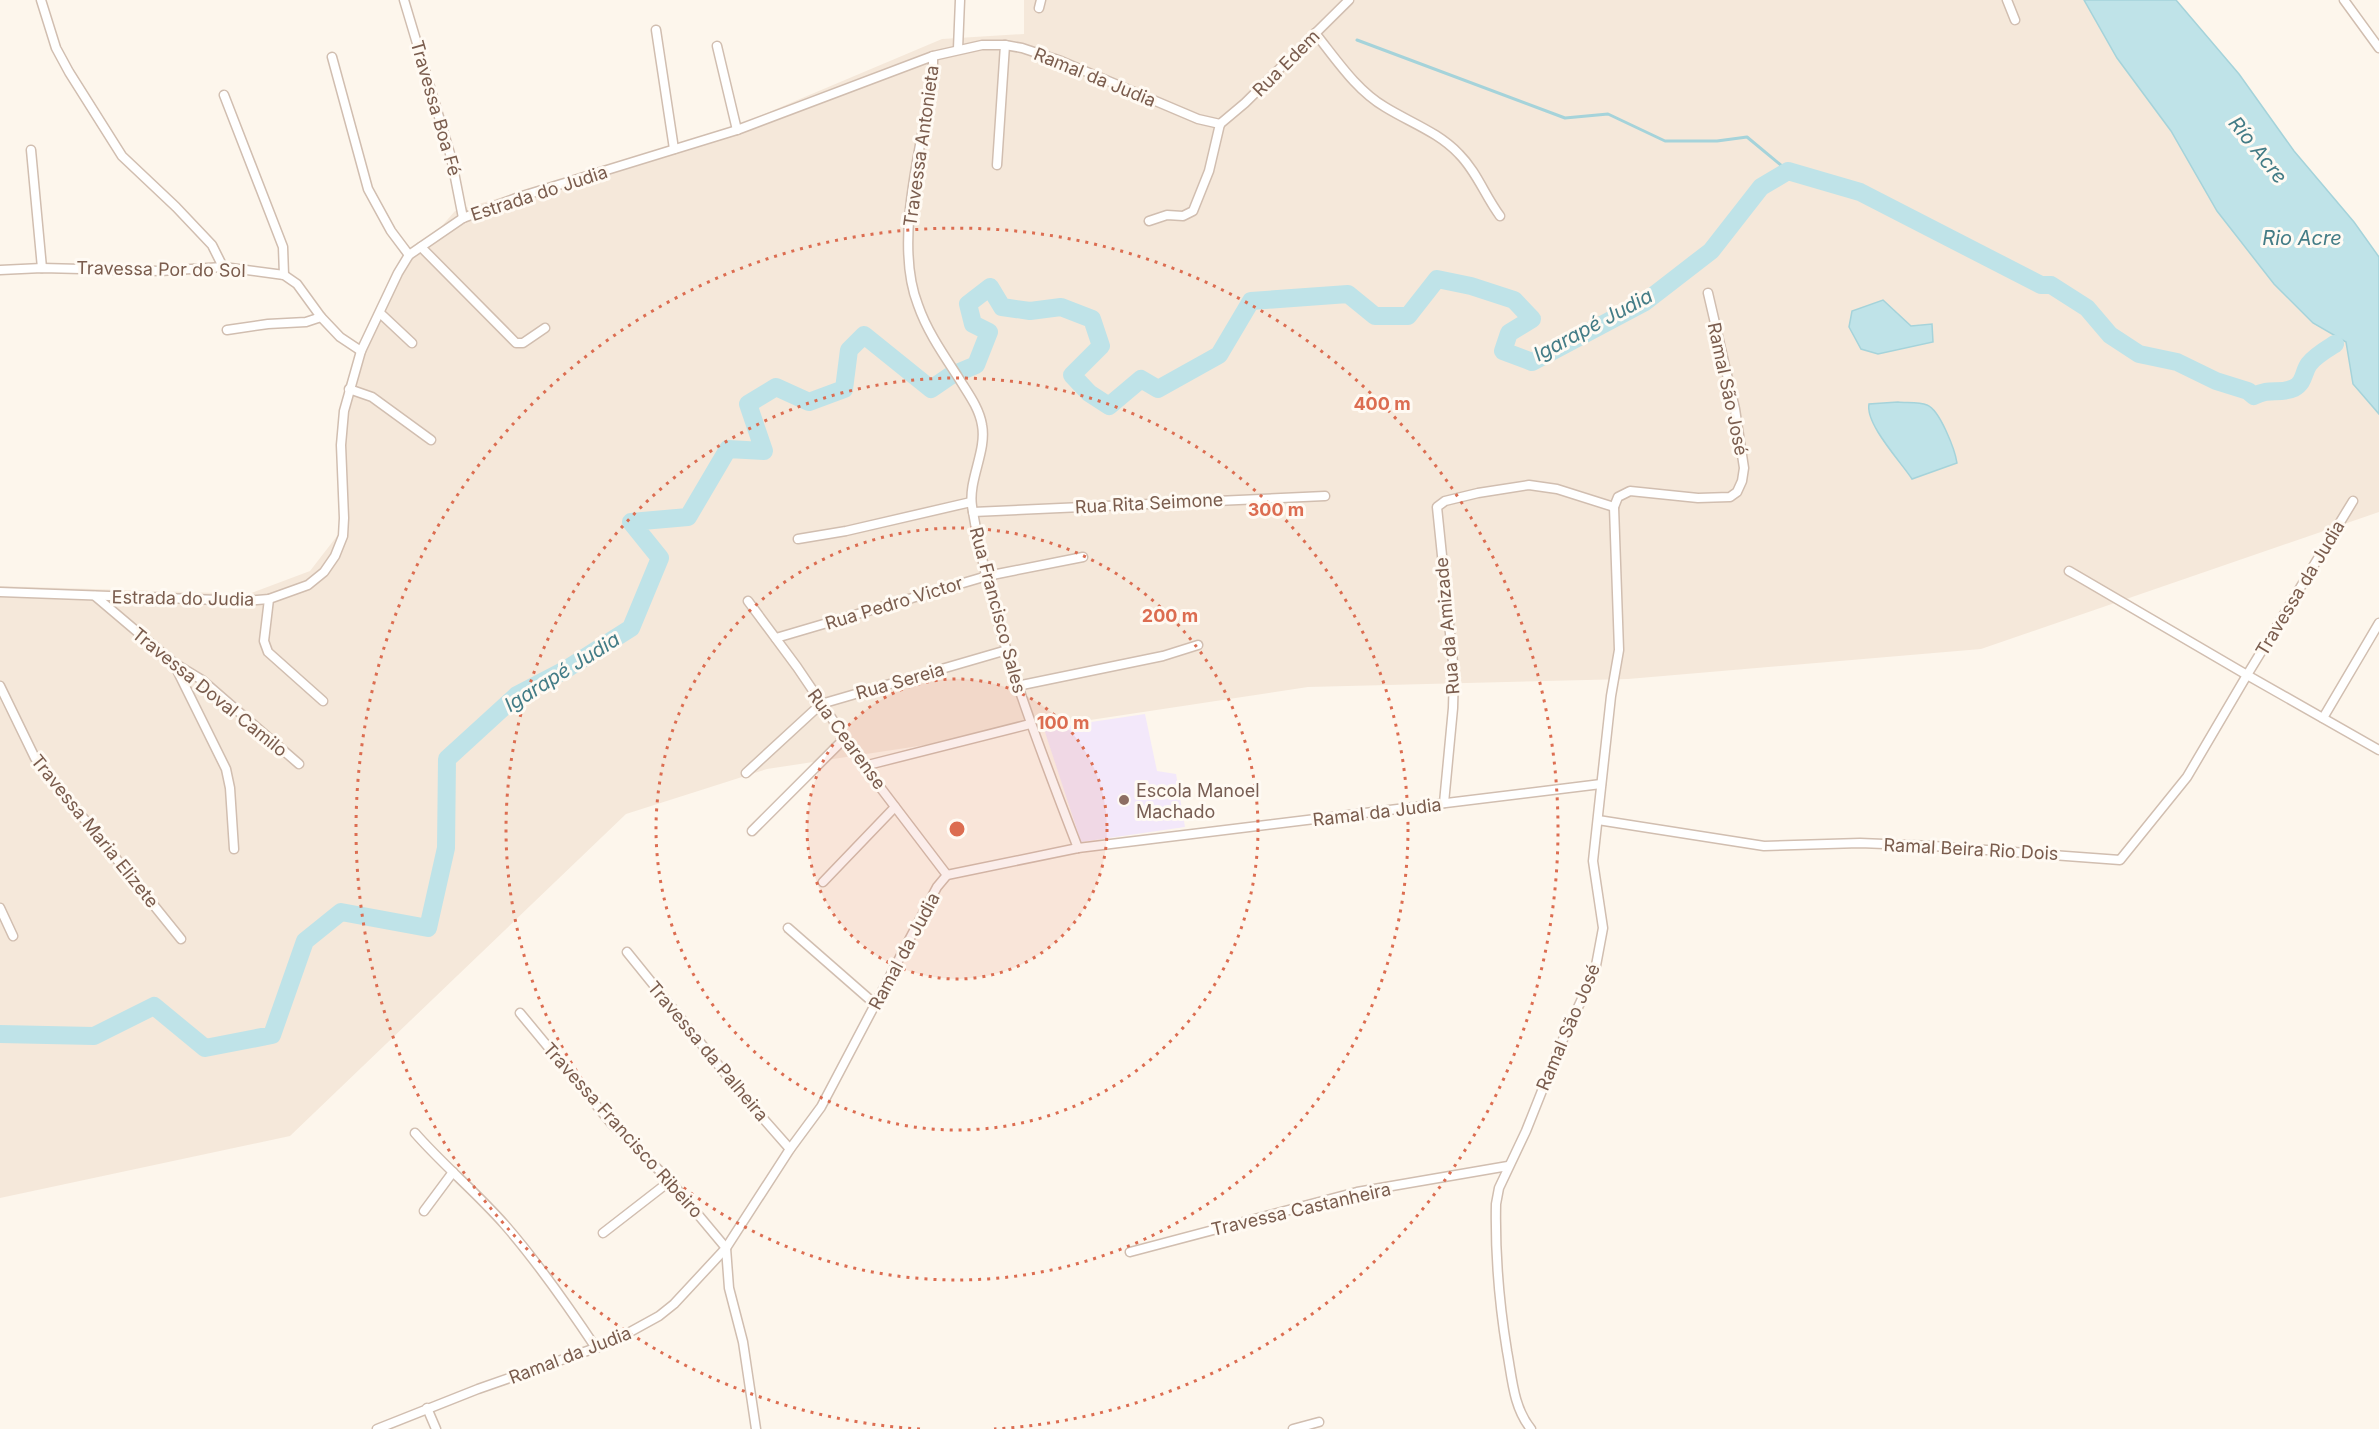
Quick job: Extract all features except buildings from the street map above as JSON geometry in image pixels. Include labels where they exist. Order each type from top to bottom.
[{"type":"street","points":[[41,0],[56,48],[85,99],[122,156],[212,245],[223,267]]},
{"type":"street","name":"Travessa Boa Fé","points":[[404,0],[451,158],[463,218]]},
{"type":"street","points":[[958,50],[960,0]]},
{"type":"street","name":"Rua Edem","points":[[1220,124],[1245,104],[1350,0]]},
{"type":"street","points":[[2007,0],[2015,20]]},
{"type":"street","points":[[2344,0],[2379,48]]},
{"type":"street","points":[[656,30],[674,149]]},
{"type":"street","points":[[1315,33],[1362,90],[1384,107],[1431,130],[1459,154],[1473,171],[1500,216]]},
{"type":"street","name":"Ramal da Judia","points":[[933,56],[982,45],[1022,48],[1061,61],[1188,115],[1220,124]]},
{"type":"street","points":[[996,165],[1005,45]]},
{"type":"street","points":[[717,46],[737,130]]},
{"type":"street","name":"Estrada do Judia","points":[[0,592],[233,601],[269,599],[308,585],[324,572],[335,556],[343,536],[341,446],[349,389],[361,351],[409,255],[463,218],[519,197],[737,130],[933,56]]},
{"type":"street","name":"Travessa Antonieta","points":[[933,56],[933,77],[909,214],[908,242],[917,303],[930,333],[972,400]]},
{"type":"street","points":[[332,57],[368,189],[391,231],[409,255]]},
{"type":"street","points":[[224,95],[283,247],[284,275],[297,284],[321,317],[340,337],[361,351]]},
{"type":"street","points":[[1149,221],[1167,214],[1183,216],[1193,211],[1209,171],[1220,124]]},
{"type":"street","points":[[32,150],[42,268]]},
{"type":"street","points":[[420,247],[516,343],[523,343],[545,328]]},
{"type":"street","name":"Travessa Por do Sol","points":[[0,270],[42,268],[160,271],[223,267],[284,275]]},
{"type":"street","name":"Ramal São José","points":[[1531,1429],[1521,1413],[1513,1388],[1500,1305],[1496,1204],[1499,1188],[1595,971],[1603,927],[1593,861],[1600,784],[1619,650],[1614,507],[1618,497],[1638,491],[1698,498],[1730,497],[1737,492],[1742,481],[1744,468],[1735,409],[1708,293]]},
{"type":"street","points":[[381,313],[412,343]]},
{"type":"street","points":[[226,330],[306,322],[321,317]]},
{"type":"street","points":[[349,389],[372,397],[431,440]]},
{"type":"street","name":"Rua Francisco Sales","points":[[972,400],[980,420],[982,433],[971,502],[979,547],[1017,687],[1078,848]]},
{"type":"street","name":"Rua da Amizade","points":[[1444,803],[1454,672],[1437,513],[1439,504],[1495,489],[1529,485],[1557,489],[1614,507]]},
{"type":"street","name":"Rua Rita Seimone","points":[[973,512],[1325,496]]},
{"type":"street","name":"Travessa da Judia","points":[[2247,675],[2353,501]]},
{"type":"street","points":[[798,539],[846,531],[971,502]]},
{"type":"street","name":"Rua Pedro Victor","points":[[776,638],[987,576],[1083,557]]},
{"type":"street","points":[[2069,571],[2379,750]]},
{"type":"street","name":"Travessa Doval Camilo","points":[[94,596],[174,663],[202,680],[299,764]]},
{"type":"street","points":[[269,599],[264,641],[268,652],[323,701]]},
{"type":"street","name":"Rua Cearense","points":[[748,601],[864,766],[947,875]]},
{"type":"street","points":[[2323,718],[2379,624]]},
{"type":"street","points":[[1017,687],[1163,656],[1198,645]]},
{"type":"street","name":"Rua Sereia","points":[[746,773],[821,704],[1006,650]]},
{"type":"street","points":[[174,663],[226,769],[230,788],[234,849]]},
{"type":"street","name":"Ramal Beira Rio Dois","points":[[1598,820],[1764,846],[1860,843],[2120,860],[2187,777],[2247,675]]},
{"type":"street","name":"Travessa Maria Elizete","points":[[0,686],[35,759],[181,939]]},
{"type":"street","points":[[864,766],[1030,724]]},
{"type":"street","points":[[752,831],[845,738]]},
{"type":"street","name":"Ramal da Judia","points":[[377,1429],[427,1408],[632,1333],[674,1304],[726,1248],[790,1149],[821,1107],[937,887],[947,875],[1078,848],[1600,784]]},
{"type":"street","points":[[824,882],[896,807]]},
{"type":"street","points":[[0,908],[13,936]]},
{"type":"street","points":[[788,927],[876,1005]]},
{"type":"street","name":"Travessa da Palheira","points":[[627,952],[745,1098],[790,1149]]},
{"type":"street","name":"Travessa Francisco Ribeiro","points":[[519,1013],[611,1123],[670,1181],[726,1248]]},
{"type":"street","points":[[415,1133],[438,1159],[490,1209],[530,1255],[596,1348]]},
{"type":"street","name":"Travessa Castanheira","points":[[1130,1252],[1357,1192],[1508,1167]]},
{"type":"street","points":[[424,1211],[453,1172]]},
{"type":"street","points":[[603,1233],[670,1181]]},
{"type":"street","points":[[726,1248],[729,1288],[743,1342],[756,1429]]},
{"type":"street","points":[[427,1408],[436,1429]]},
{"type":"street","points":[[1293,1429],[1319,1422]]},
{"type":"shaded area","points":[[1024,0],[2148,0],[2379,353],[2379,512],[1981,649],[1628,679],[1308,687],[767,769],[626,814],[290,1136],[0,1198],[0,586],[249,594],[310,571],[344,527],[345,433],[358,343],[371,332],[398,276],[455,211],[722,132],[942,39],[1024,34]]},
{"type":"shaded area","name":"Escola Manoel Machado","points":[[1145,714],[1157,771],[1176,774],[1185,827],[1081,842],[1044,729]]},
{"type":"water","name":"Rio Acre","points":[[2084,0],[2176,0],[2239,74],[2294,151],[2354,222],[2379,257],[2379,414],[2353,384],[2346,342],[2313,323],[2274,284],[2217,211],[2171,131],[2117,58]]},
{"type":"water","points":[[1883,300],[1911,326],[1932,324],[1933,342],[1878,354],[1861,349],[1849,327],[1852,311]]},
{"type":"water","points":[[1898,402],[1924,404],[1932,408],[1946,431],[1957,463],[1912,479],[1885,443],[1872,422],[1869,412],[1869,404]]},
{"type":"waterway","points":[[1357,40],[1565,118],[1608,114],[1665,141],[1717,141],[1747,137],[1788,171]]},
{"type":"waterway","name":"Igarapé Judia","points":[[0,1034],[94,1036],[154,1006],[205,1048],[272,1035],[305,941],[341,912],[428,928],[446,848],[447,759],[517,695],[565,670],[631,628],[660,558],[631,522],[688,517],[728,449],[764,451],[748,404],[776,387],[809,402],[844,389],[849,350],[864,335],[931,389],[950,376],[976,365],[989,332],[973,324],[968,304],[990,287],[1002,307],[1030,311],[1061,307],[1092,319],[1101,346],[1072,375],[1089,393],[1109,406],[1141,379],[1158,389],[1219,355],[1251,301],[1348,294],[1375,316],[1408,316],[1437,279],[1471,286],[1514,300],[1532,319],[1509,333],[1503,351],[1532,362],[1645,302],[1711,251],[1761,187],[1788,171],[1860,192],[2041,285],[2051,285],[2087,308],[2110,335],[2139,354],[2177,362],[2216,381],[2248,391],[2254,396],[2294,388],[2300,383],[2312,361],[2335,344]]},
{"type":"place","name":"Escola Manoel Machado","points":[[1124,800]]},
{"type":"water label","name":"Río Acre","points":[[2258,150]]}]
